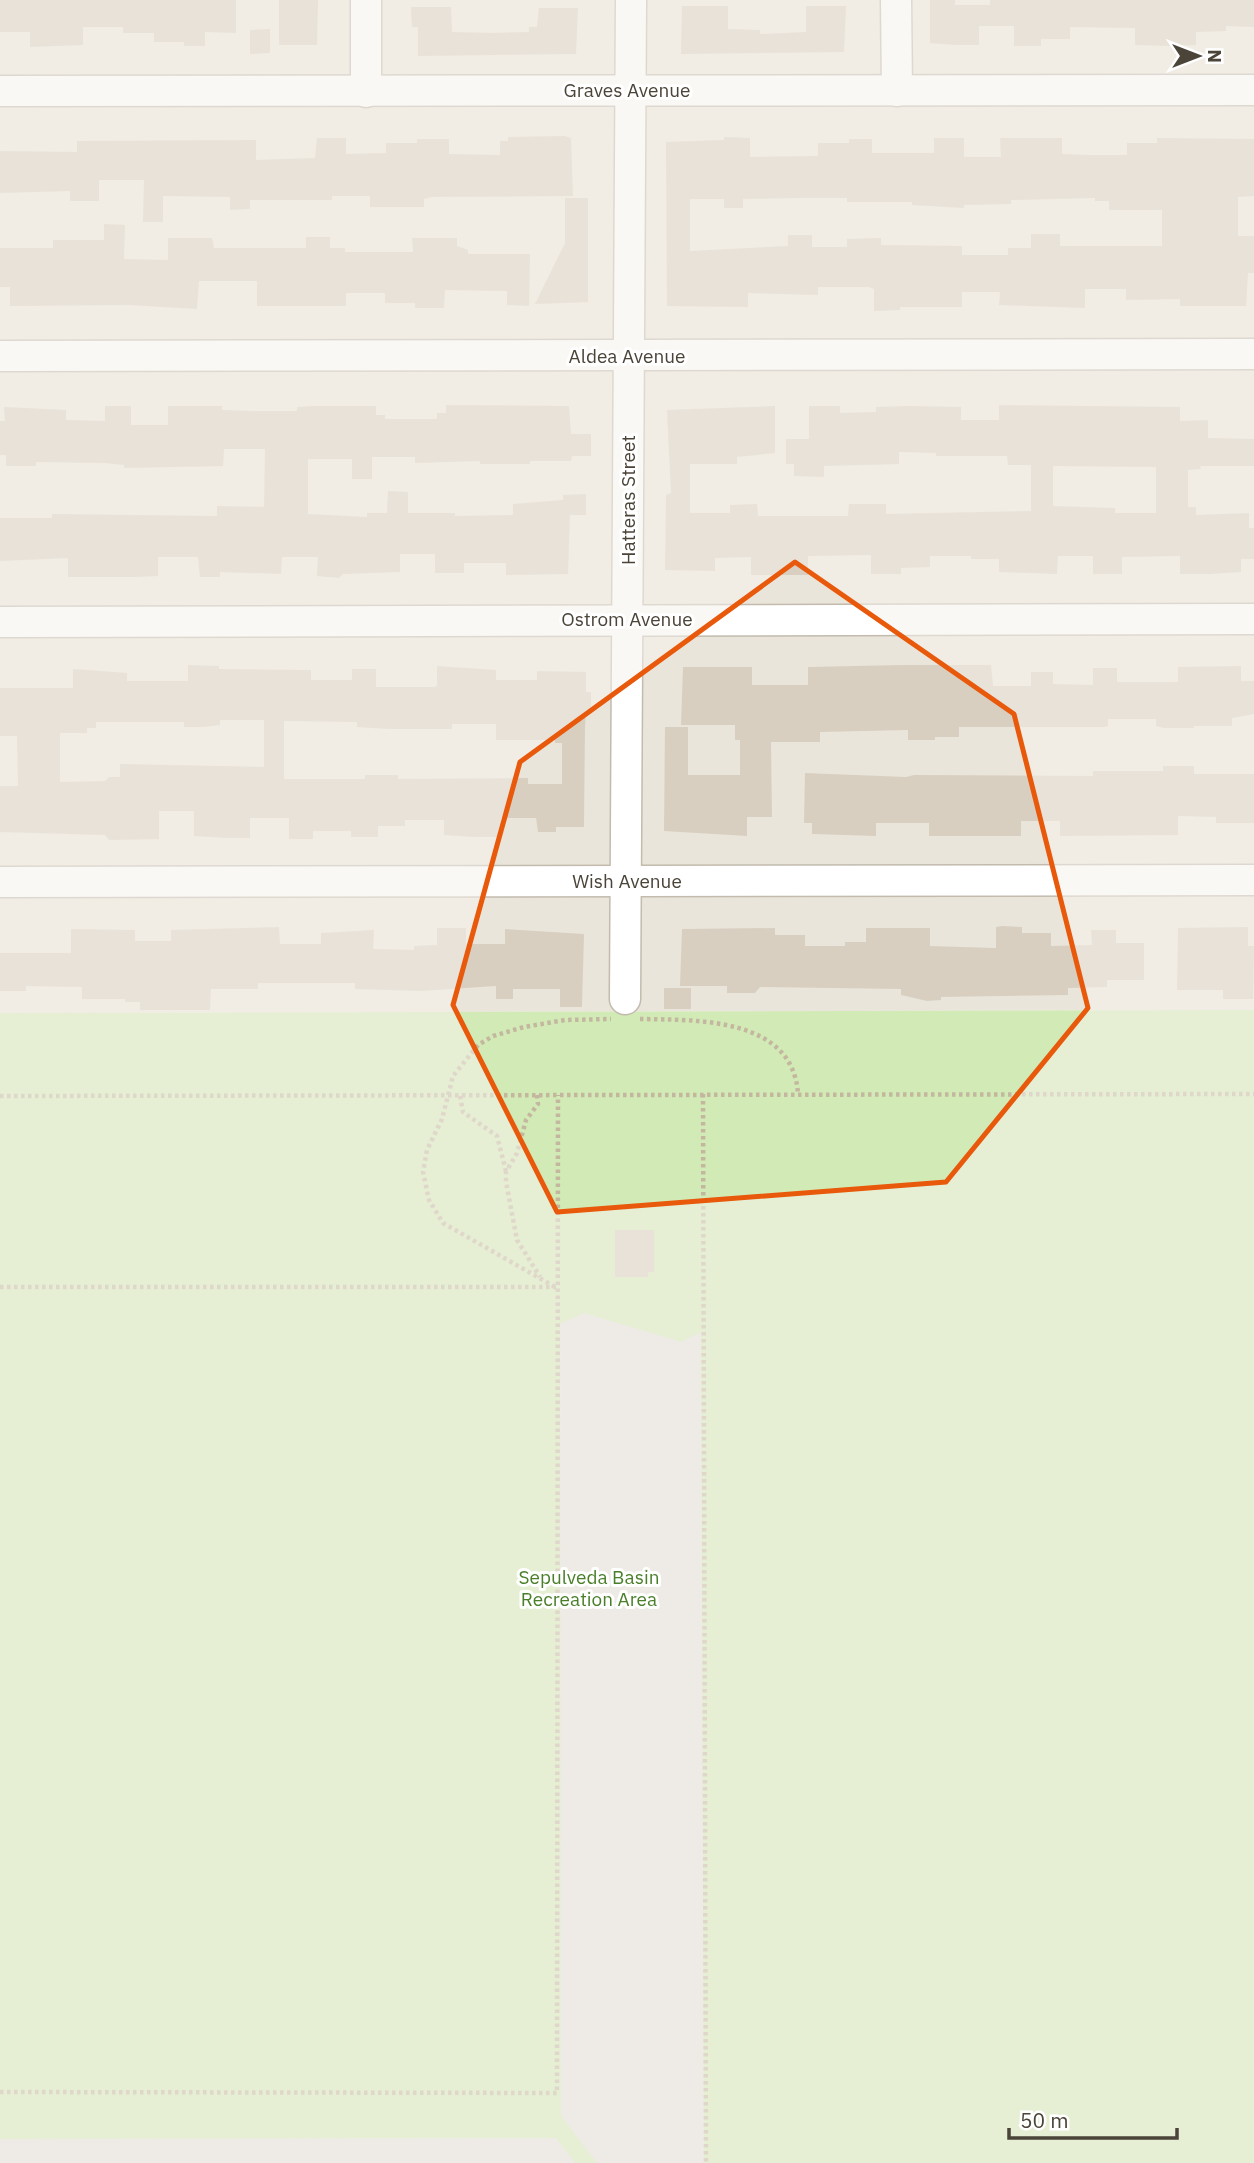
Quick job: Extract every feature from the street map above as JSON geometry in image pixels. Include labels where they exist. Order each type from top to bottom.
[{"type":"street","points":[[366,0],[366,92]]},
{"type":"street","name":"Hatteras Street","points":[[625,1009],[631,0]]},
{"type":"street","points":[[896,0],[897,91]]},
{"type":"street","name":"Graves Avenue","points":[[0,91],[1254,90]]},
{"type":"street","name":"Aldea Avenue","points":[[0,356],[1254,354]]},
{"type":"street","name":"Ostrom Avenue","points":[[0,622],[1254,619]]},
{"type":"street","name":"Wish Avenue","points":[[0,882],[1254,880]]},
{"type":"path","points":[[556,1287],[443,1223],[429,1200],[423,1172],[427,1150],[448,1097],[453,1076],[467,1056],[492,1036],[625,1009],[705,1020],[754,1033],[774,1046],[797,1074],[798,1094]]},
{"type":"path","points":[[703,1094],[706,2163]]},
{"type":"path","points":[[0,1096],[1254,1094]]},
{"type":"path","points":[[0,2092],[557,2093],[558,1095]]},
{"type":"path","points":[[460,1096],[463,1112],[497,1136],[517,1240],[540,1278]]},
{"type":"path","points":[[506,1172],[517,1153],[526,1120],[538,1104],[537,1096]]},
{"type":"path","points":[[0,1287],[556,1287]]},
{"type":"highlighted area","points":[[795,562],[1014,714],[1088,1008],[946,1182],[557,1212],[453,1005],[520,762]]},
{"type":"shaded area","points":[[0,0],[1254,0],[1254,1010],[0,1013]]},
{"type":"shaded area","points":[[584,1313],[681,1342],[701,1332],[704,2163],[597,2163],[561,2116],[560,1324]]},
{"type":"shaded area","points":[[556,2138],[575,2163],[0,2163],[0,2139]]},
{"type":"green space","name":"Sepulveda Basin Recreation Area","points":[[1254,1010],[1254,2163],[0,2163],[0,1013]]},
{"type":"building","points":[[0,0],[236,0],[236,33],[205,32],[205,46],[184,46],[184,42],[154,42],[154,33],[123,33],[123,27],[83,27],[83,45],[30,47],[30,32],[0,32]]},
{"type":"building","points":[[279,0],[318,0],[317,45],[279,45]]},
{"type":"building","points":[[930,0],[955,0],[955,5],[990,5],[990,0],[1254,0],[1254,27],[1226,26],[1226,31],[1196,32],[1196,45],[1135,45],[1135,28],[1070,27],[1070,39],[1041,39],[1041,46],[1014,46],[1014,26],[979,26],[979,45],[930,43]]},
{"type":"building","points":[[682,6],[728,6],[728,29],[760,30],[760,34],[806,32],[806,6],[846,6],[844,52],[681,54]]},
{"type":"building","points":[[411,7],[451,7],[452,32],[492,33],[529,32],[529,27],[537,27],[539,8],[578,8],[576,54],[418,56],[418,27],[412,27]]},
{"type":"building","points":[[270,29],[270,53],[250,54],[250,30]]},
{"type":"building","points":[[508,137],[571,138],[573,196],[432,197],[424,199],[424,207],[370,207],[370,196],[332,196],[332,200],[250,200],[250,209],[230,210],[230,197],[163,196],[163,222],[143,222],[144,180],[99,180],[99,201],[70,201],[70,191],[0,193],[0,151],[77,152],[77,141],[256,140],[256,160],[315,158],[317,138],[346,138],[346,154],[386,153],[386,143],[449,139],[449,154],[500,155],[500,141],[508,141]]},
{"type":"building","points":[[724,137],[750,138],[750,157],[818,156],[818,143],[849,143],[849,139],[872,139],[872,153],[934,153],[934,138],[964,138],[964,157],[1001,157],[1000,138],[1062,138],[1062,154],[1087,155],[1127,155],[1127,143],[1157,143],[1157,138],[1254,139],[1254,196],[1238,197],[1238,236],[1254,236],[1254,273],[1248,273],[1246,306],[1180,306],[1180,299],[1126,300],[1126,289],[1085,289],[1085,308],[999,305],[1000,292],[962,292],[962,307],[900,307],[900,310],[874,311],[874,289],[818,287],[818,295],[748,293],[748,307],[667,306],[666,142],[724,140]],"holes":[[[847,198],[847,202],[912,202],[912,205],[964,208],[964,205],[1011,204],[1011,200],[1095,198],[1095,201],[1109,201],[1109,210],[1162,210],[1162,246],[1060,246],[1060,234],[1031,234],[1031,248],[1008,248],[1008,255],[962,255],[962,246],[881,245],[881,238],[847,239],[847,247],[812,247],[812,235],[788,235],[788,246],[690,251],[690,199],[724,199],[724,208],[743,208],[743,199]]]},
{"type":"building","points":[[565,198],[588,198],[588,302],[535,304],[565,243]]},
{"type":"building","points":[[104,224],[125,225],[124,259],[168,260],[168,238],[212,238],[214,248],[306,248],[306,237],[330,237],[330,248],[345,248],[345,252],[413,252],[412,238],[457,238],[457,246],[468,250],[468,254],[530,254],[529,306],[507,305],[507,291],[445,290],[444,308],[415,308],[415,303],[385,303],[385,293],[346,293],[346,306],[257,306],[257,281],[199,281],[197,309],[129,305],[10,306],[10,287],[0,287],[0,248],[53,248],[53,240],[104,240]]},
{"type":"building","points":[[446,405],[569,406],[571,434],[591,434],[591,456],[572,456],[571,461],[530,461],[530,464],[480,464],[480,461],[415,463],[415,457],[372,457],[372,479],[352,479],[352,459],[308,459],[308,514],[367,517],[367,513],[387,513],[388,491],[408,492],[408,513],[455,513],[455,516],[513,515],[513,504],[563,500],[563,495],[586,494],[586,515],[570,515],[568,574],[506,575],[506,563],[464,563],[464,573],[435,573],[435,554],[400,554],[400,572],[343,574],[339,578],[317,576],[318,557],[282,557],[281,574],[220,572],[220,577],[200,577],[198,557],[158,557],[158,576],[136,577],[68,577],[68,558],[0,561],[0,518],[52,518],[52,514],[217,516],[217,506],[264,507],[265,449],[224,449],[223,466],[124,468],[124,465],[105,463],[36,462],[36,466],[6,466],[6,455],[0,455],[0,421],[5,421],[4,407],[66,410],[66,420],[105,421],[105,406],[131,406],[131,425],[168,425],[168,406],[297,411],[297,407],[376,406],[376,415],[385,415],[385,419],[437,419],[437,413],[446,413]]},
{"type":"building","points":[[999,405],[1180,407],[1180,421],[1208,420],[1208,438],[1254,439],[1254,466],[1200,466],[1201,469],[1188,470],[1188,507],[1196,507],[1196,515],[1249,513],[1249,528],[1254,528],[1254,559],[1241,559],[1241,572],[1210,574],[1180,574],[1180,556],[1122,557],[1122,574],[1093,574],[1093,556],[1058,556],[1057,574],[999,572],[999,559],[971,559],[971,556],[930,556],[930,567],[901,568],[901,574],[871,574],[871,555],[808,556],[808,575],[751,575],[751,557],[715,558],[715,571],[665,570],[666,495],[671,493],[667,410],[775,406],[775,453],[737,457],[737,464],[690,464],[690,513],[730,513],[730,505],[757,504],[758,516],[848,516],[849,504],[886,504],[886,514],[1031,511],[1031,465],[1008,465],[1007,456],[936,456],[936,453],[899,452],[899,464],[824,466],[824,477],[794,476],[794,464],[786,464],[786,439],[809,439],[809,406],[840,406],[840,413],[876,412],[876,407],[961,407],[961,420],[999,420]],"holes":[[[1053,466],[1156,467],[1156,513],[1115,513],[1115,508],[1053,506]]]},
{"type":"building","points":[[188,665],[219,666],[219,669],[311,670],[311,680],[352,680],[352,669],[376,669],[376,687],[437,686],[437,666],[496,670],[496,680],[537,680],[537,671],[586,672],[586,692],[591,692],[591,710],[586,710],[584,827],[556,827],[556,832],[538,832],[536,818],[501,818],[501,837],[474,837],[444,835],[444,820],[405,820],[405,826],[378,826],[378,837],[351,837],[351,831],[313,831],[313,839],[289,839],[289,818],[250,818],[250,838],[227,838],[194,836],[194,811],[159,811],[159,839],[109,840],[105,835],[0,832],[0,786],[18,786],[17,736],[0,736],[0,688],[73,688],[73,669],[127,673],[127,681],[188,681]],"holes":[[[220,720],[264,720],[264,767],[120,764],[120,777],[109,777],[105,781],[60,782],[60,733],[87,733],[87,728],[96,728],[96,722],[184,722],[184,727],[204,727],[220,725]],[[284,721],[357,722],[357,727],[388,729],[452,729],[452,724],[496,724],[496,740],[555,740],[555,743],[562,743],[562,784],[528,784],[528,778],[398,779],[398,775],[365,775],[365,779],[284,779]]]},
{"type":"building","points":[[991,665],[993,686],[1031,686],[1031,672],[1053,672],[1053,684],[1093,685],[1093,668],[1117,668],[1117,682],[1178,682],[1178,667],[1241,666],[1241,681],[1254,681],[1254,714],[1232,718],[1232,726],[1194,728],[1164,728],[1156,726],[1156,719],[1108,719],[1108,726],[1104,727],[959,727],[959,737],[935,737],[935,740],[908,740],[908,730],[820,732],[820,742],[771,742],[772,817],[747,817],[747,836],[664,831],[665,727],[688,727],[688,775],[740,775],[740,740],[735,740],[735,725],[681,725],[683,667],[752,667],[752,685],[808,685],[808,667]]},
{"type":"building","points":[[1163,766],[1194,766],[1194,774],[1254,774],[1254,823],[1216,823],[1216,817],[1178,816],[1178,835],[1060,836],[1060,821],[1021,821],[1021,836],[929,836],[929,823],[876,823],[876,836],[812,834],[812,823],[804,823],[805,773],[906,777],[1093,776],[1093,771],[1163,771]]},
{"type":"building","points":[[279,927],[280,944],[321,944],[321,933],[374,930],[373,949],[414,950],[414,946],[437,945],[437,928],[466,928],[466,944],[505,944],[505,929],[584,934],[582,1007],[560,1007],[560,989],[513,989],[513,999],[496,999],[496,986],[421,991],[355,989],[355,983],[258,983],[258,989],[211,989],[210,1010],[140,1010],[140,1002],[125,1002],[125,999],[82,999],[82,987],[26,986],[26,991],[0,991],[0,953],[71,953],[71,929],[135,930],[135,941],[171,941],[171,930]]},
{"type":"building","points":[[996,927],[1022,927],[1022,933],[1051,933],[1051,946],[1092,945],[1091,930],[1116,930],[1116,943],[1144,943],[1144,980],[1107,980],[1107,987],[1068,988],[1068,995],[941,997],[941,1000],[927,1001],[901,995],[901,989],[760,987],[755,993],[727,993],[727,986],[680,986],[682,929],[775,928],[775,935],[805,935],[805,946],[845,946],[845,942],[866,942],[866,928],[930,928],[930,946],[996,948]]},
{"type":"building","points":[[1248,927],[1248,946],[1254,946],[1253,999],[1223,999],[1223,990],[1177,990],[1178,928]]},
{"type":"building","points":[[664,988],[691,988],[691,1009],[664,1009]]},
{"type":"building","points":[[615,1230],[654,1230],[654,1272],[648,1272],[648,1277],[615,1277]]}]
